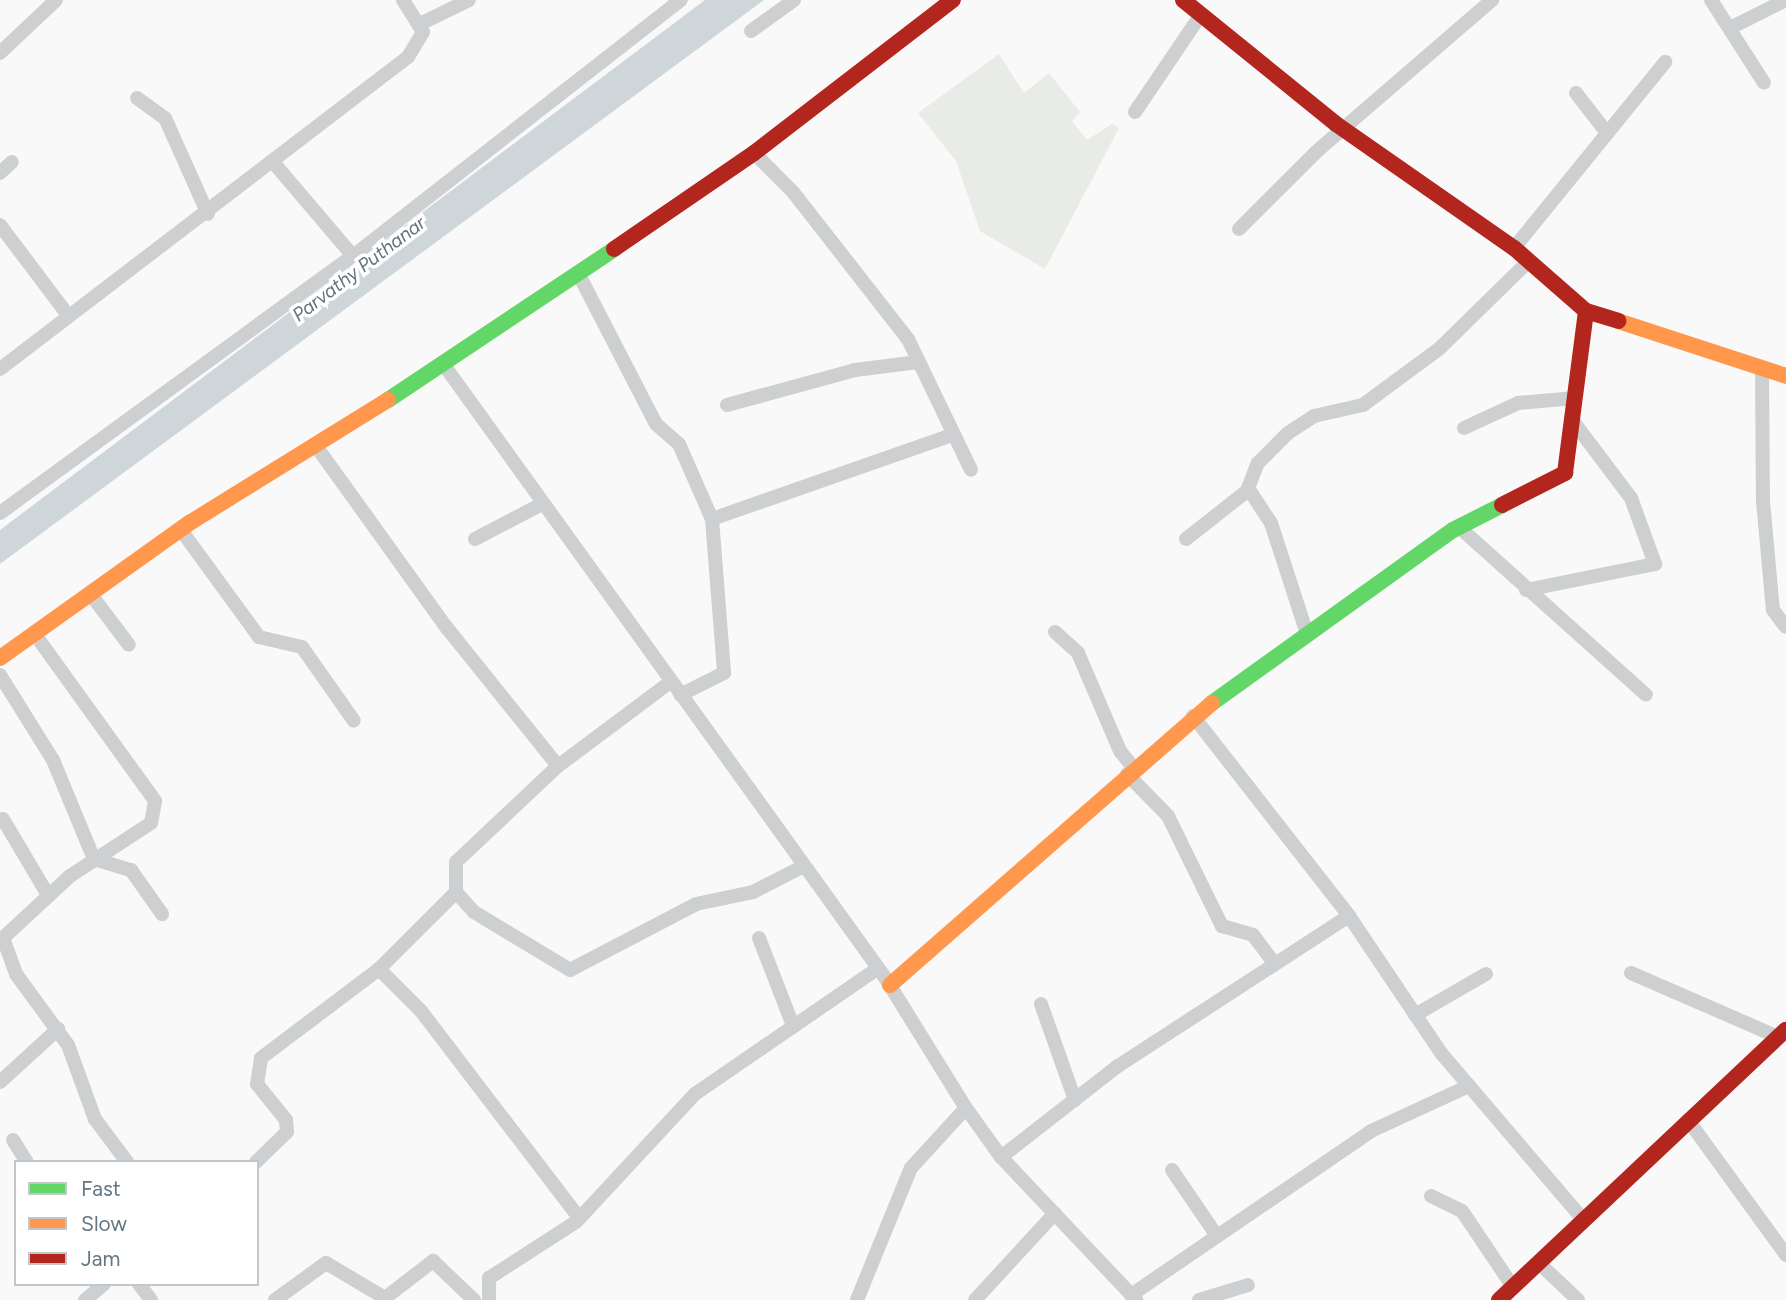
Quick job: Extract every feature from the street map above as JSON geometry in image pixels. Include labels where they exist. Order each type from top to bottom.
[{"type":"street","points":[[0,53],[56,0]]},
{"type":"street","points":[[0,369],[68,314],[208,214],[408,57],[422,43],[422,23],[402,0]]},
{"type":"street","points":[[422,23],[469,0]]},
{"type":"street","points":[[0,513],[352,256],[681,0]]},
{"type":"street","points":[[751,31],[794,0]]},
{"type":"street","points":[[0,658],[92,596],[181,530],[444,365],[754,153],[953,0]]},
{"type":"street","points":[[1182,0],[1347,132],[1514,248],[1586,311],[1786,376]]},
{"type":"street","points":[[1711,0],[1732,27],[1764,83]]},
{"type":"street","points":[[1732,27],[1786,0]]},
{"type":"street","points":[[1239,229],[1316,152],[1347,132],[1489,1]]},
{"type":"street","points":[[1135,113],[1200,16]]},
{"type":"street","points":[[1514,248],[1665,62]]},
{"type":"street","points":[[1576,93],[1606,133]]},
{"type":"street","points":[[137,98],[165,118],[208,214]]},
{"type":"street","points":[[754,153],[846,257],[918,362],[951,435],[971,470]]},
{"type":"street","points":[[0,173],[12,162]]},
{"type":"street","points":[[273,162],[352,256]]},
{"type":"street","points":[[0,225],[68,314]]},
{"type":"street","points":[[1186,539],[1248,488],[1258,463],[1288,433],[1314,416],[1363,405],[1389,387],[1439,349],[1529,261]]},
{"type":"street","points":[[578,272],[656,424],[679,444],[712,519],[724,673],[680,695]]},
{"type":"street","points":[[890,985],[1194,716],[1460,527],[1565,473],[1586,311]]},
{"type":"street","points":[[727,405],[855,370],[918,362]]},
{"type":"street","points":[[444,365],[669,683],[890,985],[966,1108],[1001,1157],[1133,1297],[1371,1131],[1469,1086]]},
{"type":"street","points":[[1762,368],[1762,490],[1773,610],[1786,627]]},
{"type":"street","points":[[1464,428],[1518,403],[1575,398]]},
{"type":"street","points":[[1526,590],[1655,564],[1631,498],[1572,420]]},
{"type":"street","points":[[712,519],[951,435]]},
{"type":"street","points":[[316,446],[447,628],[558,766]]},
{"type":"street","points":[[1248,488],[1271,523],[1307,634]]},
{"type":"street","points":[[475,539],[542,504]]},
{"type":"street","points":[[1460,527],[1526,590],[1646,695]]},
{"type":"street","points":[[181,530],[259,637],[302,647],[354,720]]},
{"type":"street","points":[[92,596],[128,645]]},
{"type":"street","points":[[1055,632],[1078,653],[1120,751],[1131,771],[1167,816],[1222,926],[1253,935],[1275,964]]},
{"type":"street","points":[[34,633],[155,801],[151,823],[94,859],[48,895],[8,930],[4,951],[58,1029],[95,1119],[126,1160]]},
{"type":"street","points":[[0,675],[53,760],[94,859]]},
{"type":"street","points":[[669,683],[558,766],[456,863],[457,891],[474,912],[570,970],[696,904],[752,892],[804,866]]},
{"type":"street","points":[[1194,716],[1349,916],[1415,1015],[1469,1086],[1583,1219]]},
{"type":"street","points":[[3,819],[48,895]]},
{"type":"street","points":[[94,859],[131,870],[162,914]]},
{"type":"street","points":[[258,1160],[288,1132],[286,1120],[257,1084],[261,1058],[379,969],[457,891]]},
{"type":"street","points":[[1001,1157],[1075,1100],[1349,916]]},
{"type":"street","points":[[759,938],[792,1023]]},
{"type":"street","points":[[489,1300],[489,1278],[579,1218],[695,1094],[792,1023],[878,968]]},
{"type":"street","points":[[379,969],[438,1032],[579,1218]]},
{"type":"street","points":[[1499,1300],[1782,1033],[1632,973]]},
{"type":"street","points":[[1415,1015],[1486,974]]},
{"type":"street","points":[[1041,1004],[1075,1100]]},
{"type":"street","points":[[0,1082],[58,1029]]},
{"type":"street","points":[[858,1300],[911,1168],[966,1108]]},
{"type":"street","points":[[1688,1120],[1786,1255]]},
{"type":"street","points":[[13,1140],[26,1160]]},
{"type":"street","points":[[1172,1170],[1217,1236]]},
{"type":"street","points":[[1432,1196],[1462,1211],[1513,1287]]},
{"type":"street","points":[[975,1300],[1055,1213]]},
{"type":"street","points":[[275,1300],[326,1263],[385,1298],[433,1261],[474,1300]]},
{"type":"street","points":[[1539,1263],[1578,1300]]},
{"type":"street","points":[[1199,1300],[1248,1285]]},
{"type":"street","points":[[85,1300],[102,1286]]},
{"type":"shaded area","points":[[999,54],[1024,93],[1049,73],[1080,112],[1072,121],[1087,140],[1112,124],[1119,128],[1045,269],[980,231],[956,161],[918,113]]},
{"type":"water","name":"Parvathy Puthanar","points":[[705,0],[764,0],[0,564],[0,530]]},
{"type":"traffic: fast","points":[[388,400],[614,249]]},
{"type":"traffic: fast","points":[[1212,703],[1453,530],[1502,505]]},
{"type":"traffic: slow","points":[[1618,321],[1786,376]]},
{"type":"traffic: slow","points":[[0,658],[191,522],[388,400]]},
{"type":"traffic: slow","points":[[890,985],[1212,703]]},
{"type":"traffic: jam","points":[[614,249],[754,153],[953,0]]},
{"type":"traffic: jam","points":[[1183,0],[1336,124],[1514,248],[1586,311],[1618,321]]},
{"type":"traffic: jam","points":[[1502,505],[1565,473],[1586,311]]},
{"type":"traffic: jam","points":[[1499,1300],[1786,1030]]}]
